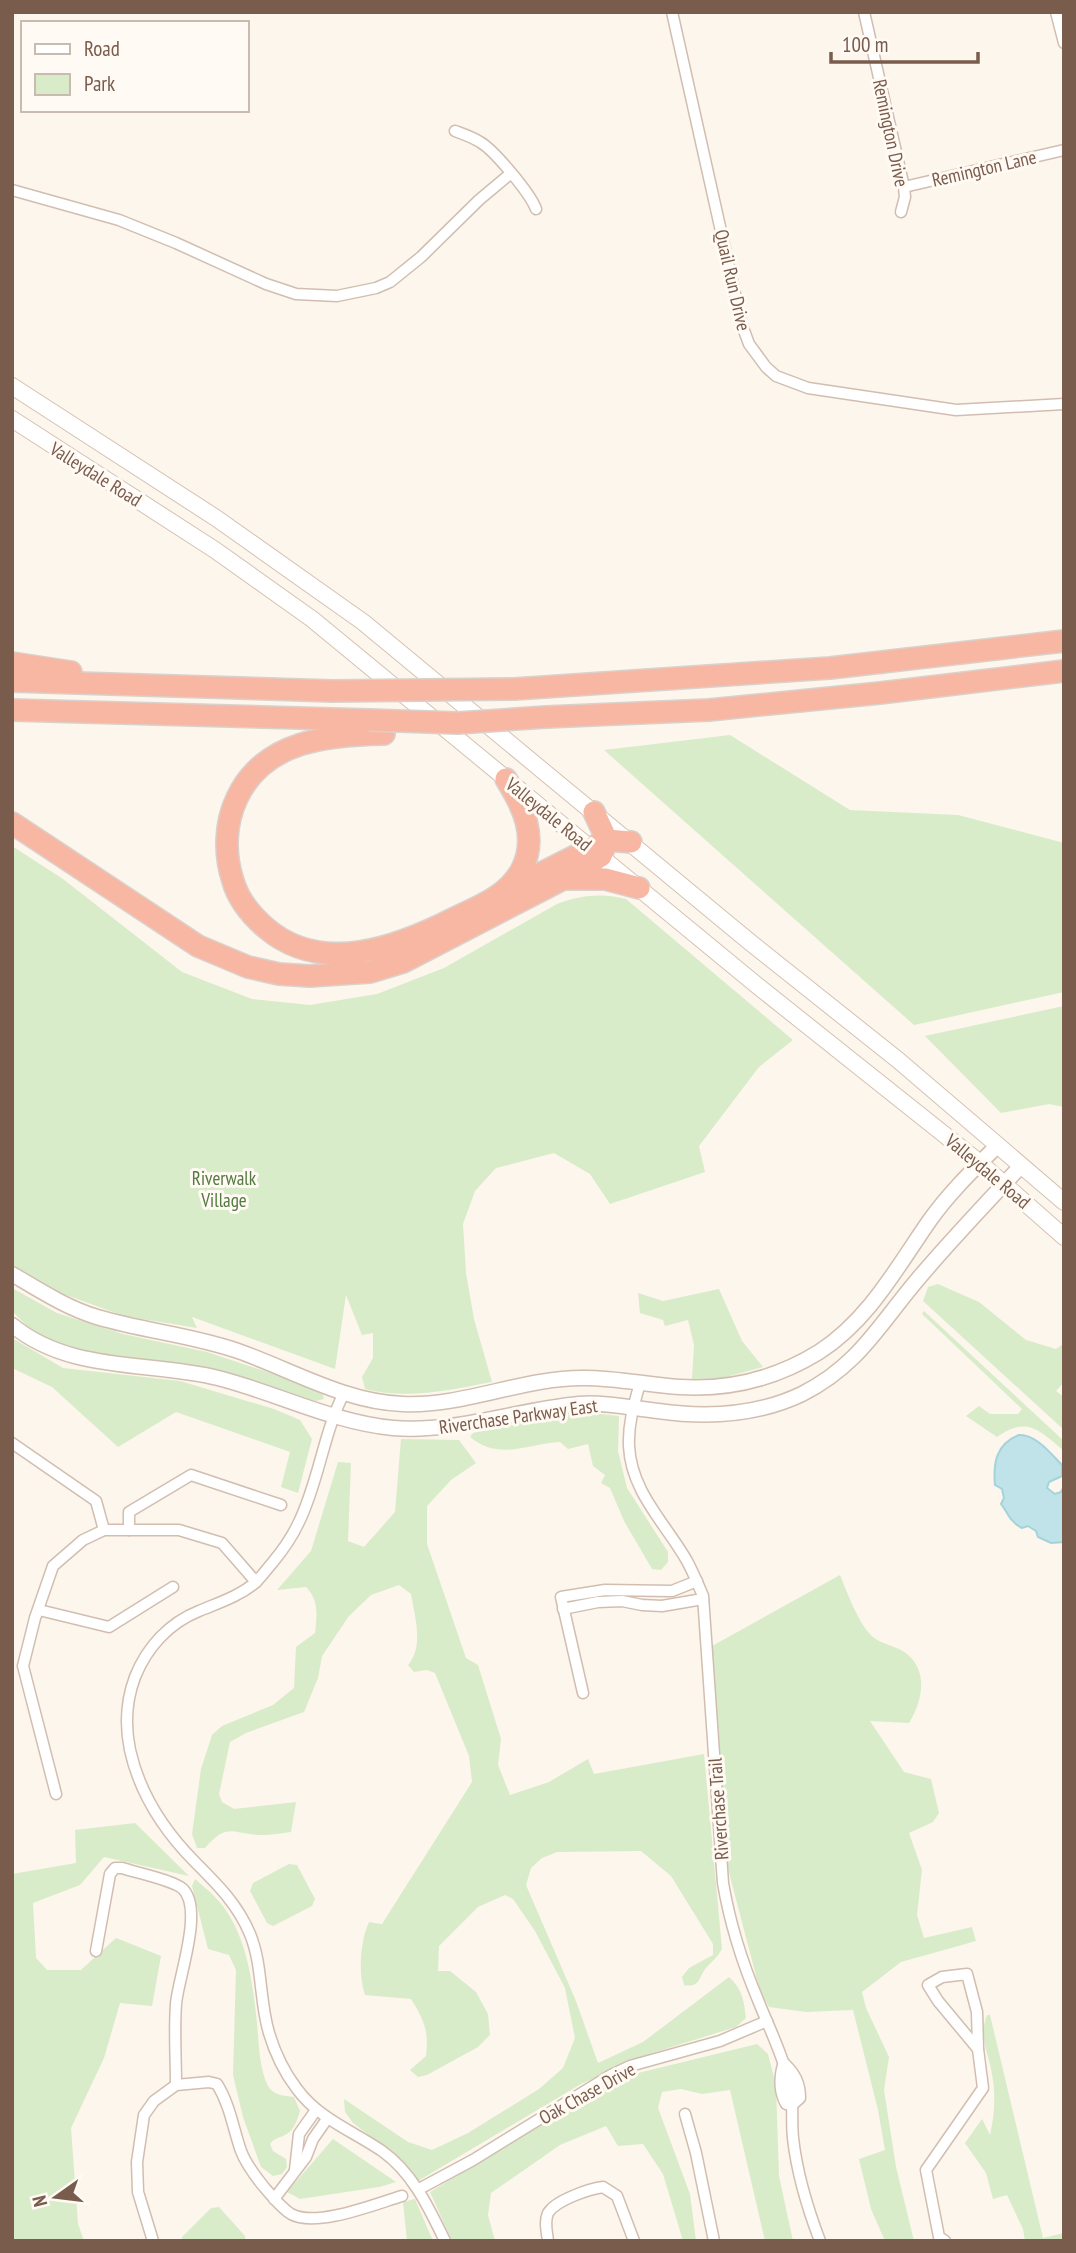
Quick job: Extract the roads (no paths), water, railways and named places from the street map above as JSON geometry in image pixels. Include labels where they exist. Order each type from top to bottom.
[{"type":"highway","points":[[12,681],[333,691],[513,690],[830,668],[1064,641]]},
{"type":"highway","points":[[12,663],[61,670],[121,685]]},
{"type":"highway","points":[[12,710],[373,727],[709,710],[1064,671]]},
{"type":"highway","points":[[373,727],[307,740],[287,749],[259,769],[240,792],[230,818],[227,853],[234,884],[240,898],[257,920],[282,940],[306,949],[336,954],[369,952],[421,936],[506,891],[599,847],[631,842]]},
{"type":"highway","points":[[506,779],[525,813],[529,837],[522,869],[506,891]]},
{"type":"highway","points":[[594,812],[599,847]]},
{"type":"highway","points":[[12,823],[198,946],[248,967],[279,974],[310,976],[370,972],[403,962],[562,879],[599,847]]},
{"type":"highway","points":[[562,879],[605,878],[639,888]]},
{"type":"main road","name":"Valleydale Road","points":[[12,386],[196,505],[330,597],[751,943],[898,1060],[1064,1202]]},
{"type":"main road","name":"Valleydale Road","points":[[12,419],[215,550],[279,594],[379,671],[506,779],[599,847],[639,888],[980,1163],[1064,1237]]},
{"type":"street","name":"Quail Run Drive","points":[[672,12],[742,325],[749,344],[766,367],[776,376],[801,386],[917,405],[972,411],[1064,404]]},
{"type":"street","name":"Remington Drive","points":[[864,12],[904,187],[905,197],[901,212]]},
{"type":"street","points":[[1056,12],[1064,43]]},
{"type":"street","points":[[454,131],[479,141],[488,148],[529,194],[536,209]]},
{"type":"street","name":"Remington Lane","points":[[904,187],[1064,150]]},
{"type":"street","points":[[12,190],[119,220],[276,288],[296,294],[337,296],[376,288],[390,282],[421,257],[510,174]]},
{"type":"street","name":"Riverchase Parkway East","points":[[12,1274],[66,1304],[96,1316],[231,1349],[361,1398],[403,1404],[437,1402],[556,1379],[597,1378],[694,1387],[743,1382],[781,1371],[821,1350],[852,1326],[867,1310],[932,1218],[997,1146]]},
{"type":"street","name":"Riverchase Parkway East","points":[[12,1325],[36,1342],[75,1357],[217,1378],[332,1415],[378,1426],[461,1426],[580,1404],[608,1404],[696,1415],[741,1413],[779,1403],[825,1381],[863,1349],[955,1235],[1021,1166]]},
{"type":"street","name":"Riverchase Trail","points":[[640,1383],[633,1407],[629,1444],[637,1480],[646,1500],[687,1561],[703,1599],[725,1893],[734,1936],[766,2021],[783,2062],[795,2074],[789,2086],[786,2104],[792,2105]]},
{"type":"street","points":[[344,1393],[332,1415],[300,1521],[288,1541],[256,1582],[238,1594],[187,1616],[165,1632],[151,1647],[130,1694],[127,1731],[133,1762],[149,1805],[194,1860],[225,1892],[241,1915],[257,1956],[266,2020],[276,2053],[299,2092],[327,2119],[382,2151],[407,2174],[419,2189],[445,2241]]},
{"type":"street","points":[[12,1443],[96,1501],[104,1530]]},
{"type":"street","points":[[129,1530],[129,1512],[191,1475],[281,1505]]},
{"type":"street","points":[[56,1794],[23,1666],[53,1566],[83,1540],[104,1530],[178,1530],[222,1543],[256,1582]]},
{"type":"street","points":[[562,1603],[605,1590],[672,1591],[697,1581]]},
{"type":"street","points":[[38,1610],[109,1627],[173,1587]]},
{"type":"street","points":[[562,1603],[622,1601],[662,1606],[703,1599]]},
{"type":"street","points":[[562,1603],[583,1693]]},
{"type":"street","points":[[96,1951],[110,1874],[115,1868],[181,1887],[188,1896],[191,1912],[190,1934],[177,1995],[175,2024],[176,2085]]},
{"type":"street","points":[[944,2241],[939,2237],[926,2170],[983,2088],[977,2012],[967,1973],[942,1977],[928,1985],[978,2049]]},
{"type":"street","name":"Oak Chase Drive","points":[[419,2189],[473,2160],[630,2066],[720,2041],[766,2021]]},
{"type":"street","points":[[783,2062],[779,2077],[800,2098],[792,2105],[792,2135],[806,2206],[820,2241]]},
{"type":"street","points":[[153,2241],[138,2192],[136,2161],[144,2115],[154,2101],[176,2085],[209,2082],[217,2084],[225,2097],[241,2152],[253,2174],[291,2214],[303,2218],[321,2218],[402,2196]]},
{"type":"street","points":[[294,2173],[299,2134],[316,2110]]},
{"type":"street","points":[[685,2114],[714,2241]]},
{"type":"street","points":[[274,2199],[294,2173],[327,2119]]},
{"type":"street","points":[[548,2241],[545,2224],[554,2207],[589,2189],[603,2187],[617,2196],[634,2241]]},
{"type":"water","points":[[1019,1435],[1037,1441],[1062,1465],[1062,1476],[1049,1482],[1047,1488],[1055,1494],[1061,1492],[1064,1486],[1064,1542],[1051,1543],[1038,1537],[1036,1531],[1028,1526],[1018,1526],[1001,1504],[1004,1498],[1002,1489],[995,1485],[996,1462],[1005,1444]]},
{"type":"park label","name":"Riverwalk Village","points":[[224,1189]]}]
